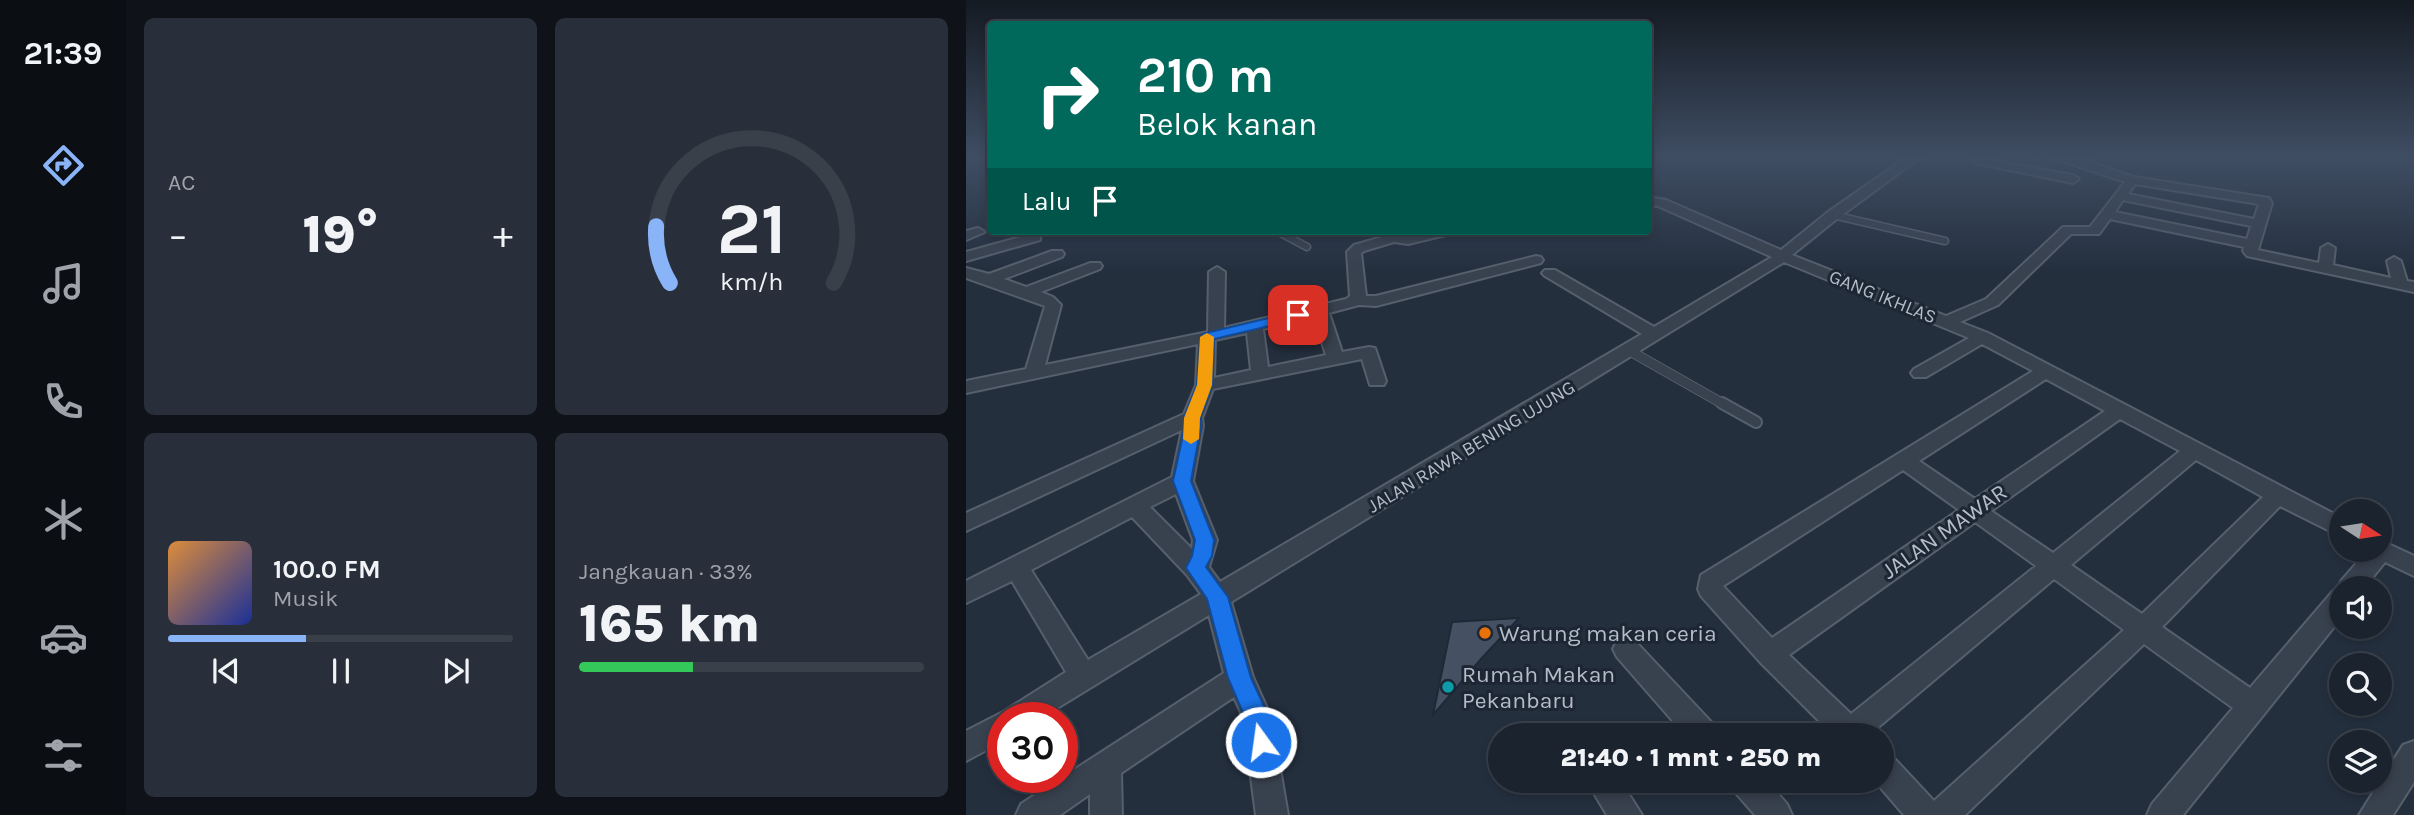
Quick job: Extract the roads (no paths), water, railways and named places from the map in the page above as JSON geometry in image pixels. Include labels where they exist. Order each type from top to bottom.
[{"type":"street","name":"JALAN RAWA BENING UJUNG","points":[[1042,702],[1784,257],[1861,195]]},
{"type":"street","points":[[2226,195],[2266,203],[2250,251],[2407,286]]},
{"type":"street","points":[[1947,322],[1992,302],[2068,230],[2094,231],[2121,197],[2261,224]]},
{"type":"street","name":"GANG IKHLAS","points":[[1652,201],[1661,202],[1784,257],[1982,337],[2329,522]]},
{"type":"street","points":[[2108,215],[2252,244]]},
{"type":"street","points":[[1355,300],[1358,297],[1354,251],[1387,235],[1421,238],[1431,235]]},
{"type":"street","points":[[966,257],[1035,237]]},
{"type":"street","points":[[2325,269],[2328,248]]},
{"type":"street","points":[[990,279],[1057,254]]},
{"type":"street","points":[[966,387],[1211,335],[1355,300],[1376,301],[1536,260]]},
{"type":"street","points":[[2394,261],[2407,286]]},
{"type":"street","points":[[1027,292],[1095,266]]},
{"type":"street","points":[[1196,568],[1205,540],[1182,481],[1193,426],[1192,418],[1205,385],[1217,272]]},
{"type":"street","points":[[966,273],[1027,292],[1053,305],[1034,373]]},
{"type":"street","points":[[1550,273],[1656,335]]},
{"type":"street","points":[[1320,310],[1335,357]]},
{"type":"street","points":[[1254,324],[1260,373]]},
{"type":"street","points":[[1920,373],[1982,337]]},
{"type":"street","points":[[1205,385],[1369,352],[1377,381]]},
{"type":"street","points":[[1842,723],[1770,654],[1710,589],[1710,582],[2046,371]]},
{"type":"street","name":"JALAN MAWAR","points":[[1770,654],[2119,410]]},
{"type":"street","points":[[966,523],[1192,418]]},
{"type":"street","points":[[1864,723],[2195,450]]},
{"type":"street","points":[[1903,460],[2253,706]]},
{"type":"street","points":[[966,593],[1182,481]]},
{"type":"street","points":[[1942,815],[2143,629],[2278,495]]},
{"type":"street","points":[[1135,506],[1196,568],[1217,597],[1239,678],[1257,717],[1272,815]]},
{"type":"street","points":[[2392,556],[2414,567]]},
{"type":"street","points":[[2359,576],[2371,562]]},
{"type":"street","points":[[1016,567],[1084,677]]},
{"type":"street","points":[[2163,815],[2329,614]]},
{"type":"street","points":[[1626,649],[1693,723]]},
{"type":"street","points":[[1032,815],[1239,678]]},
{"type":"street","points":[[966,747],[987,735]]},
{"type":"street","points":[[2375,815],[2414,755]]},
{"type":"street","points":[[1106,766],[1106,815]]},
{"type":"street","points":[[1894,780],[1925,815]]},
{"type":"street","points":[[1610,793],[1626,815]]},
{"type":"street","points":[[1757,793],[1776,815]]},
{"type":"lane","points":[[1833,215],[1945,242]]},
{"type":"lane","points":[[1284,235],[1307,247]]},
{"type":"lane","points":[[1630,351],[1756,422]]},
{"type":"place","name":"Warung makan ceria","points":[[1485,633]]},
{"type":"place","name":"Rumah Makan Pekanbaru","points":[[1448,687]]}]
